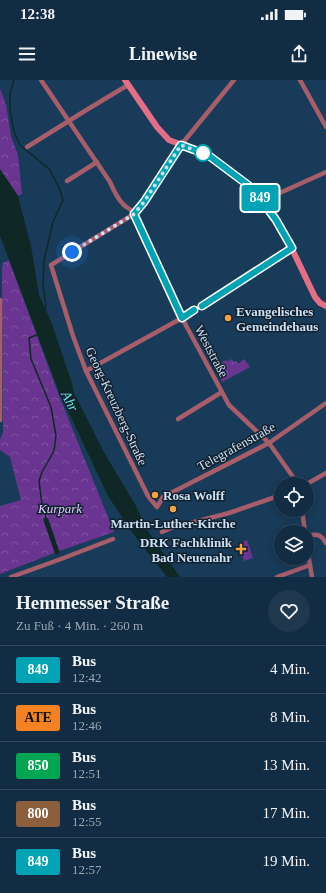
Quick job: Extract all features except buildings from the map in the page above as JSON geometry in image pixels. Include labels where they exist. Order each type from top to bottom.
[{"type":"street","name":"Weststraße","points":[[41,80],[124,205],[130,208],[134,214],[182,318],[229,405],[269,443],[293,477]]},
{"type":"street","points":[[134,214],[144,202],[181,145],[234,80]]},
{"type":"street","points":[[300,80],[326,127]]},
{"type":"street","points":[[27,147],[126,83],[157,127],[169,140],[208,155],[248,185],[282,228],[315,297],[320,303],[326,306]]},
{"type":"street","points":[[67,181],[96,162]]},
{"type":"street","points":[[262,201],[326,172]]},
{"type":"street","name":"Georg-Kreuzberg-Straße","points":[[134,214],[51,265],[73,336],[86,371],[148,496],[157,508]]},
{"type":"street","points":[[86,371],[182,318],[292,248]]},
{"type":"street","points":[[0,300],[0,420]]},
{"type":"street","points":[[178,419],[222,392]]},
{"type":"street","name":"Telegrafenstraße","points":[[157,508],[163,497],[269,443],[326,402]]},
{"type":"street","points":[[314,480],[326,474]]},
{"type":"street","points":[[162,532],[171,528],[229,513],[274,497]]},
{"type":"street","points":[[314,535],[322,536],[326,543]]},
{"type":"street","points":[[11,577],[113,538]]},
{"type":"street","points":[[277,577],[310,565],[312,577]]},
{"type":"green space","points":[[0,88],[6,105],[11,136],[18,155],[22,194],[18,196],[0,169]]},
{"type":"green space","name":"Kurpark","points":[[9,260],[58,393],[114,532],[0,574],[0,506],[21,500],[10,457],[0,450],[0,440],[3,432],[2,269],[3,263]]},
{"type":"green space","points":[[231,359],[234,362],[236,361],[238,364],[244,359],[250,367],[222,382],[218,374],[220,369],[219,364],[226,360],[227,362]]},
{"type":"green space","points":[[247,540],[253,558],[244,561],[238,544]]},
{"type":"water","name":"Ahr","points":[[0,169],[18,196],[31,246],[39,295],[52,324],[74,393],[105,454],[136,506],[146,528],[180,577],[167,577],[134,535],[108,496],[59,392],[0,236]]},
{"type":"waterway","points":[[14,80],[10,93],[10,110],[14,132],[20,145],[49,169],[59,187],[63,200],[53,222],[44,260],[43,286],[46,306],[44,310]]},
{"type":"waterway","points":[[39,334],[29,338],[31,359],[51,407],[56,436],[54,451],[42,472],[39,481],[46,520]]},
{"type":"waterway","points":[[46,520],[57,552]]},
{"type":"bus line","name":"849","points":[[194,310],[182,318],[134,214],[144,202],[181,145],[208,155],[248,185],[282,228],[292,248],[202,306]]},
{"type":"place","name":"Evangelisches Gemeindehaus","points":[[228,318]]},
{"type":"place","name":"Rosa Wolff","points":[[155,495]]},
{"type":"place","name":"Martin-Luther-Kirche","points":[[173,509]]},
{"type":"place","name":"DRK Fachklinik Bad Neuenahr","points":[[241,549]]},
{"type":"route","points":[[72,252],[134,214],[144,202],[181,145],[203,153]]}]
